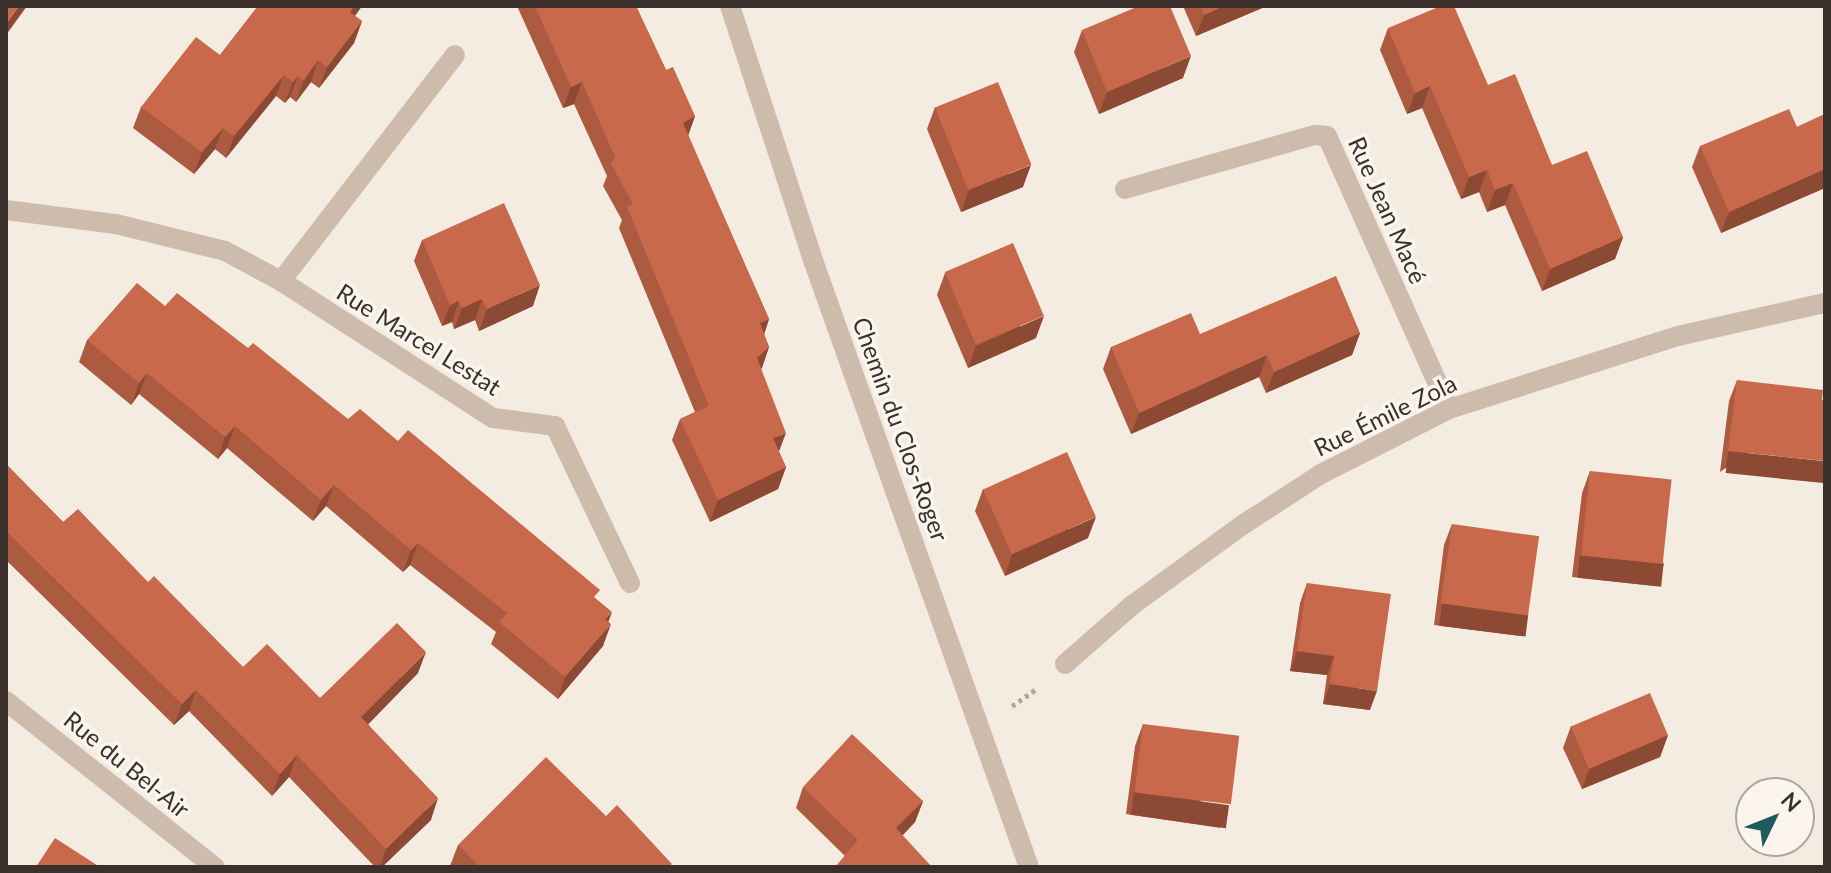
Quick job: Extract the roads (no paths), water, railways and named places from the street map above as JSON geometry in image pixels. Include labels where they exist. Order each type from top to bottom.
[{"type":"street","name":"Chemin du Clos-Roger","points":[[730,6],[814,263],[1029,867]]},
{"type":"street","points":[[281,281],[455,55]]},
{"type":"street","name":"Rue Jean Macé","points":[[1125,189],[1315,135],[1327,136],[1449,409]]},
{"type":"street","name":"Rue Marcel Lestat","points":[[6,210],[175,236],[225,251],[281,281],[493,418],[555,426],[630,583]]},
{"type":"street","name":"Rue Émile Zola","points":[[1065,664],[1131,606],[1244,524],[1321,474],[1449,409],[1688,333],[1825,303]]},
{"type":"street","name":"Rue du Bel-Air","points":[[6,701],[215,867]]}]
